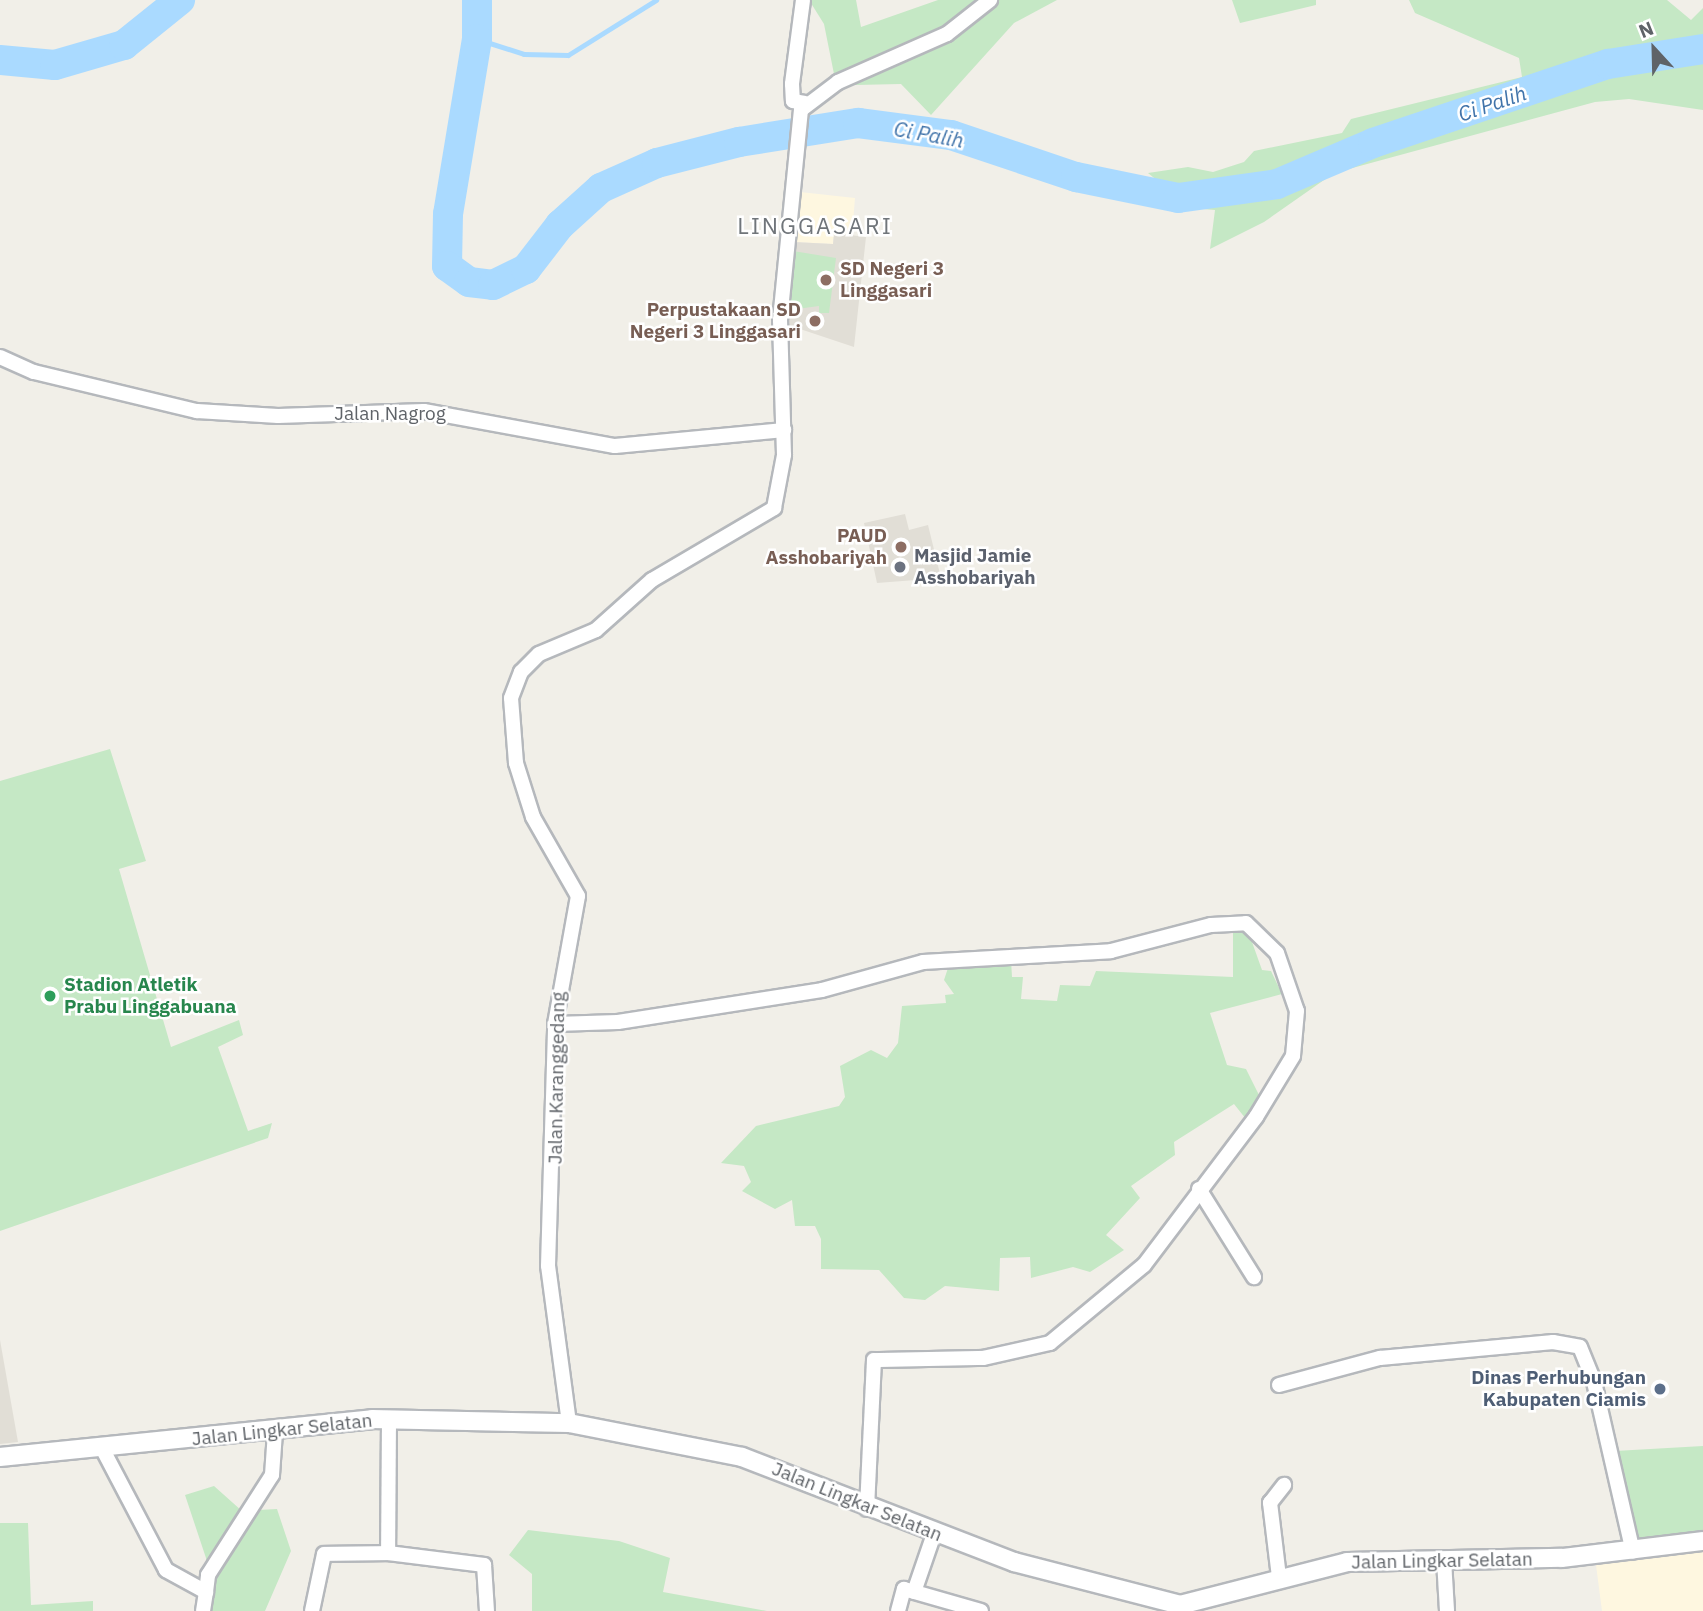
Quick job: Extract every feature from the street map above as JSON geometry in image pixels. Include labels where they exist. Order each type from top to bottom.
[{"type":"street","points":[[802,7],[793,99],[803,107],[947,34],[990,0]]},
{"type":"street","name":"Jalan Karanggedang","points":[[569,1423],[548,1266],[555,1024],[578,896],[533,817],[516,762],[509,714],[516,682],[539,654],[596,630],[652,580],[774,508],[784,430],[780,320],[795,156],[803,107]]},
{"type":"street","name":"Jalan Nagrog","points":[[0,357],[34,372],[197,411],[278,416],[424,411],[615,446],[784,430]]},
{"type":"street","points":[[555,1024],[618,1022],[822,990],[923,962],[1111,950],[1211,925],[1246,923],[1271,944],[1290,978],[1299,1032],[1293,1056],[1256,1117],[1144,1265],[1050,1343],[983,1358],[874,1360],[867,1509]]},
{"type":"street","points":[[1199,1189],[1254,1278]]},
{"type":"street","points":[[1279,1385],[1380,1358],[1553,1342],[1580,1348],[1594,1382],[1633,1552]]},
{"type":"street","points":[[388,1553],[389,1419]]},
{"type":"street","name":"Jalan Lingkar Selatan","points":[[0,1457],[389,1419],[569,1423],[742,1457],[934,1534],[1136,1598],[1180,1605],[1213,1601],[1279,1577],[1347,1562],[1633,1552],[1703,1541]]},
{"type":"street","points":[[203,1611],[208,1575],[272,1475],[275,1432]]},
{"type":"street","points":[[101,1446],[166,1570],[206,1592]]},
{"type":"street","points":[[1279,1577],[1270,1503],[1284,1485]]},
{"type":"street","points":[[915,1592],[934,1534]]},
{"type":"street","points":[[312,1611],[324,1554],[388,1553],[484,1565],[487,1611]]},
{"type":"street","points":[[1444,1560],[1447,1611]]},
{"type":"street","points":[[898,1611],[904,1589],[981,1611]]},
{"type":"shaded area","points":[[800,192],[855,198],[852,235],[834,234],[833,244],[794,242]]},
{"type":"shaded area","name":"SD Negeri 3 Linggasari","points":[[834,233],[866,237],[854,347],[788,325],[794,242],[833,244]]},
{"type":"shaded area","name":"PAUD Asshobariyah","points":[[905,514],[909,530],[928,525],[941,578],[877,583],[864,523]]},
{"type":"shaded area","points":[[0,1340],[18,1442],[0,1444]]},
{"type":"shaded area","points":[[1703,1546],[1703,1611],[1602,1611],[1596,1565]]},
{"type":"green space","points":[[809,0],[856,0],[861,27],[938,0],[1057,0],[1014,23],[931,115],[901,84],[855,85],[834,74],[824,24]]},
{"type":"green space","points":[[1232,0],[1316,0],[1316,5],[1240,23]]},
{"type":"green space","points":[[1409,0],[1667,0],[1691,20],[1703,8],[1703,110],[1629,99],[1595,102],[1334,173],[1264,222],[1210,249],[1215,210],[1191,208],[1148,173],[1188,167],[1213,172],[1244,162],[1254,151],[1342,133],[1351,119],[1522,77],[1519,58],[1415,13]]},
{"type":"green space","points":[[793,251],[836,258],[829,313],[819,313],[819,306],[789,310]]},
{"type":"green space","points":[[110,749],[146,861],[119,869],[171,1047],[239,1020],[243,1035],[218,1047],[248,1131],[272,1123],[268,1138],[0,1231],[0,781]]},
{"type":"green space","points":[[1233,927],[1247,928],[1262,970],[1271,971],[1282,994],[1210,1013],[1227,1065],[1246,1069],[1261,1099],[1246,1119],[1234,1104],[1174,1142],[1175,1155],[1131,1186],[1140,1198],[1106,1235],[1124,1250],[1090,1272],[1073,1267],[1031,1278],[1030,1257],[1000,1258],[999,1291],[945,1286],[925,1300],[904,1298],[879,1270],[821,1269],[821,1239],[815,1226],[795,1226],[792,1200],[775,1209],[742,1191],[751,1182],[744,1166],[721,1163],[756,1126],[839,1106],[845,1097],[840,1066],[871,1050],[887,1058],[898,1043],[902,1006],[946,1003],[945,995],[954,994],[944,980],[950,962],[1011,960],[1012,977],[1023,977],[1021,999],[1057,1001],[1060,985],[1090,986],[1096,971],[1233,977]]},
{"type":"green space","points":[[1703,1446],[1703,1534],[1639,1546],[1615,1451]]},
{"type":"green space","points":[[214,1486],[242,1511],[277,1509],[291,1551],[265,1611],[211,1611],[206,1558],[185,1495]]},
{"type":"green space","points":[[0,1523],[28,1523],[31,1605],[93,1601],[93,1611],[0,1611]]},
{"type":"green space","points":[[528,1530],[619,1541],[670,1558],[663,1592],[767,1611],[532,1611],[532,1574],[509,1555]]},
{"type":"waterway","name":"Ci Palih","points":[[0,60],[55,65],[124,45],[180,0]]},
{"type":"waterway","name":"Ci Palih","points":[[477,0],[477,39],[448,214],[447,266],[469,282],[493,285],[526,269],[560,225],[601,188],[657,163],[739,142],[858,123],[951,135],[1076,177],[1178,198],[1277,184],[1373,143],[1608,64],[1703,49]]},
{"type":"waterway","points":[[477,39],[524,54],[568,55],[656,0]]},
{"type":"place","name":"SD Negeri 3 Linggasari","points":[[826,280]]},
{"type":"place","name":"Perpustakaan SD Negeri 3 Linggasari","points":[[815,321]]},
{"type":"place","name":"PAUD Asshobariyah","points":[[901,547]]},
{"type":"place","name":"Masjid Jamie Asshobariyah","points":[[900,567]]},
{"type":"place","name":"Stadion Atletik Prabu Linggabuana","points":[[50,996]]},
{"type":"place","name":"Dinas Perhubungan Kabupaten Ciamis","points":[[1660,1389]]},
{"type":"district","name":"LINGGASARI","points":[[815,225]]}]
